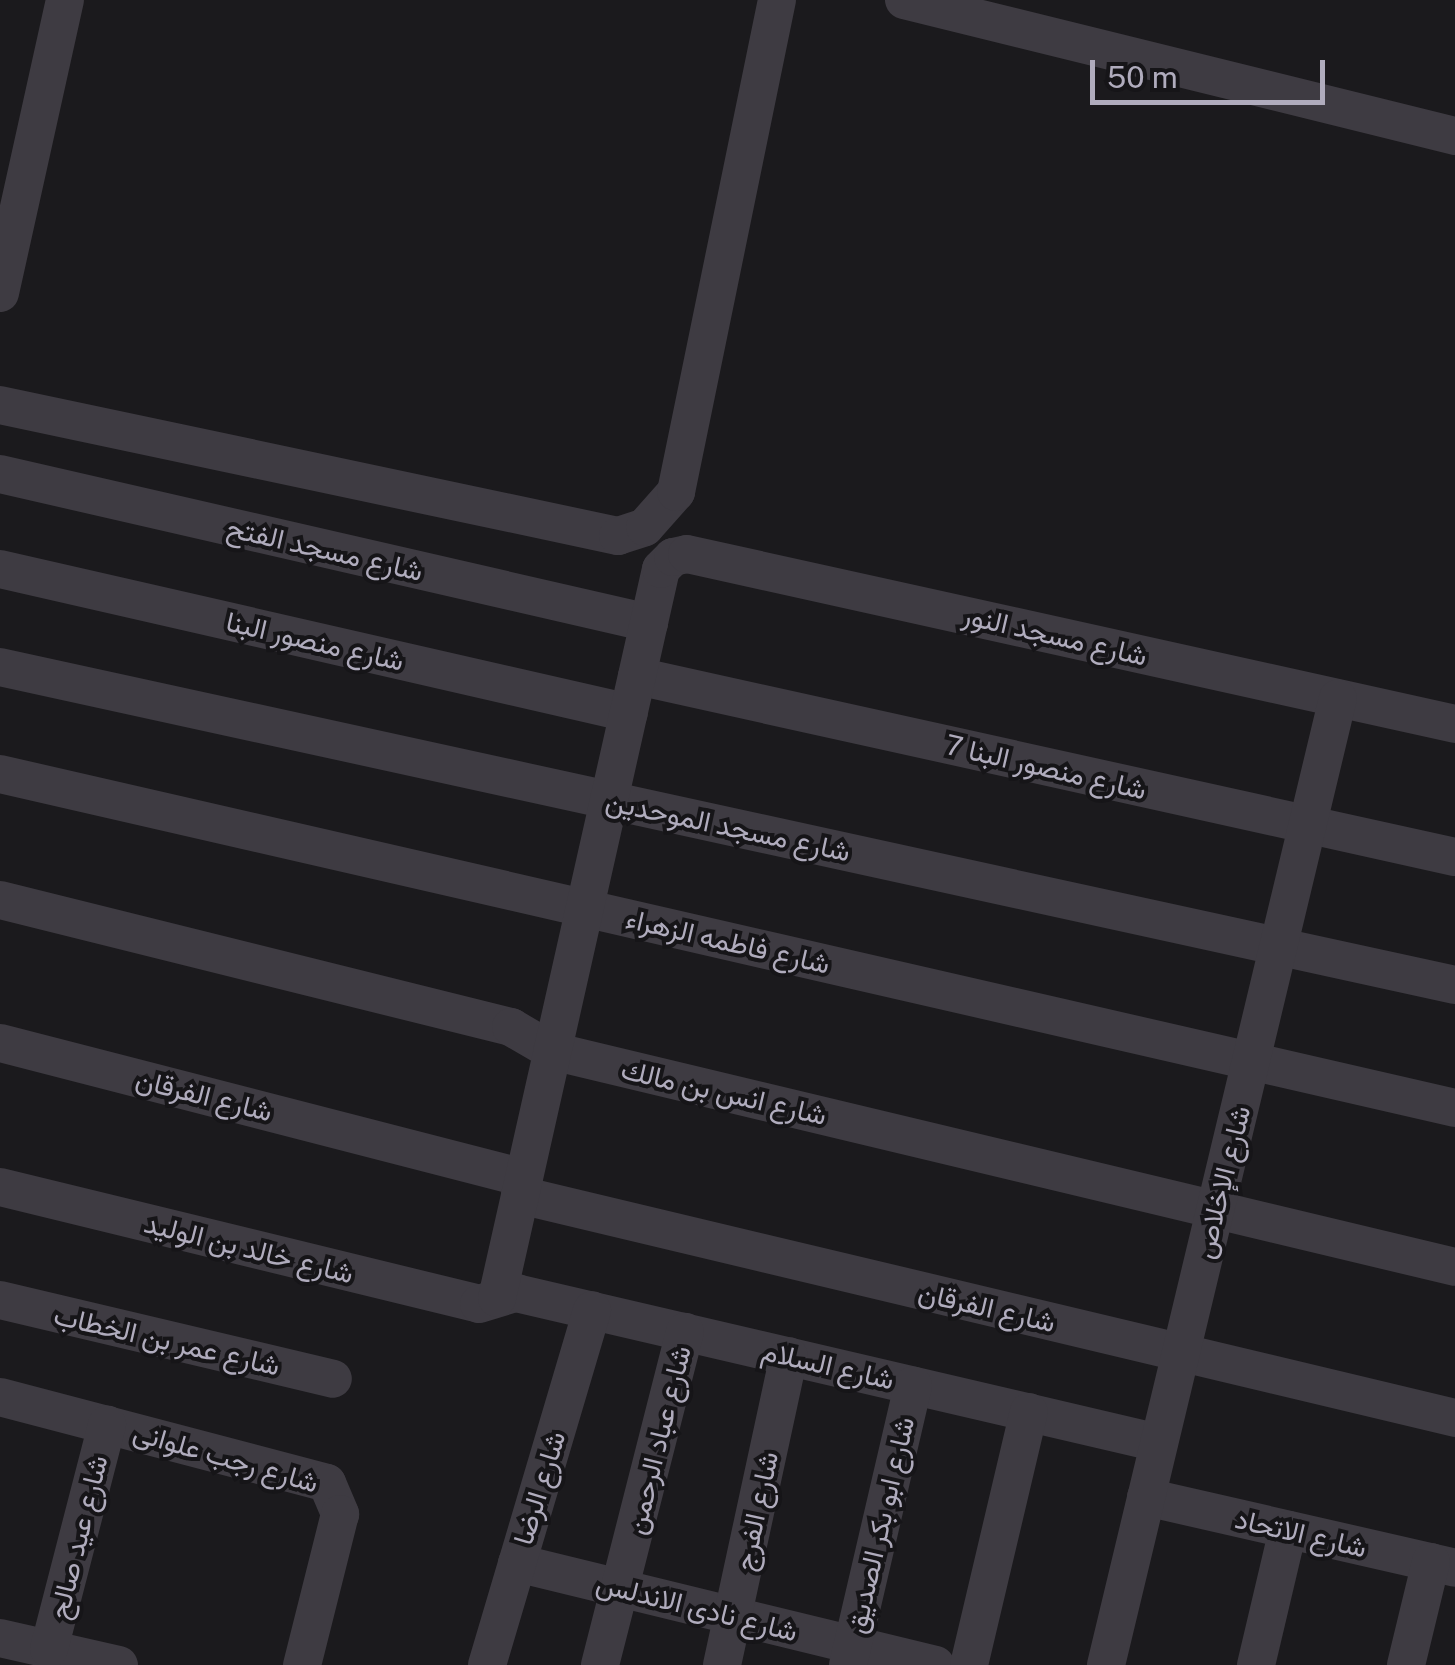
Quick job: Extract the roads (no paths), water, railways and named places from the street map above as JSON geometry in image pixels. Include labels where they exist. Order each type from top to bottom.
[{"type":"street","points":[[0,292],[65,0]]},
{"type":"street","points":[[0,404],[618,536],[645,527],[676,492],[776,0]]},
{"type":"street","points":[[904,0],[1455,136]]},
{"type":"street","name":"شارع مسجد الفتح","points":[[0,474],[649,623]]},
{"type":"street","name":"شارع مسجد النور","points":[[649,623],[662,570],[688,554],[1455,724]]},
{"type":"street","name":"شارع منصور البنا","points":[[0,570],[629,712]]},
{"type":"street","points":[[497,1298],[649,623]]},
{"type":"street","name":"شارع مسجد الموحدين","points":[[0,666],[1455,985]]},
{"type":"street","name":"شارع منصور البنا 7","points":[[638,676],[1455,858]]},
{"type":"street","name":"شارع الإخلاص","points":[[1106,1665],[1338,698]]},
{"type":"street","name":"شارع فاطمه الزهراء","points":[[0,774],[1455,1108]]},
{"type":"street","name":"شارع انس بن مالك","points":[[0,900],[511,1027],[552,1051],[1455,1267]]},
{"type":"street","name":"شارع الفرقان","points":[[0,1043],[522,1186],[1180,1353],[1455,1418]]},
{"type":"street","name":"شارع خالد بن الوليد","points":[[0,1187],[479,1304],[497,1298]]},
{"type":"street","name":"شارع السلام","points":[[497,1298],[516,1293],[1159,1443]]},
{"type":"street","name":"شارع عمر بن الخطاب","points":[[0,1300],[333,1380]]},
{"type":"street","name":"شارع الرضا","points":[[486,1665],[592,1310]]},
{"type":"street","name":"شارع عباد الرحمن","points":[[600,1665],[686,1332]]},
{"type":"street","name":"شارع الفرج","points":[[722,1665],[789,1356]]},
{"type":"street","name":"شارع ابو بكر الصديق","points":[[850,1655],[912,1385]]},
{"type":"street","name":"شارع رجب علوانى","points":[[0,1396],[316,1478],[335,1491],[340,1514],[302,1665]]},
{"type":"street","points":[[969,1665],[1028,1412]]},
{"type":"street","name":"شارع عيد صالح","points":[[49,1650],[107,1424]]},
{"type":"street","name":"شارع الاتحاد","points":[[1146,1497],[1443,1565]]},
{"type":"street","points":[[1256,1665],[1288,1530]]},
{"type":"street","name":"شارع نادى الاندلس","points":[[517,1564],[732,1616],[850,1655],[936,1665]]},
{"type":"street","points":[[1406,1665],[1443,1565]]},
{"type":"street","points":[[0,1638],[119,1665]]}]
